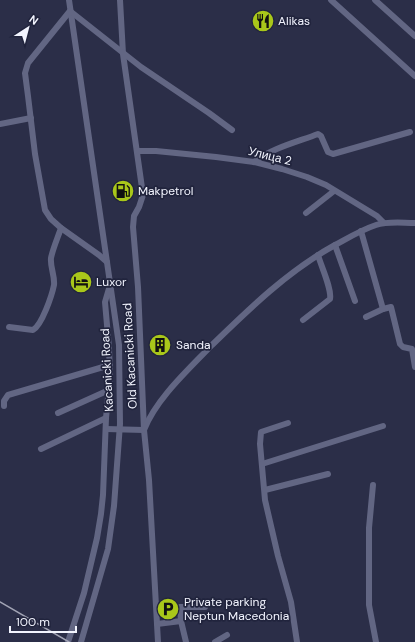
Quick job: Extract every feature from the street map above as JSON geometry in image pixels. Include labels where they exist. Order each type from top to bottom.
[{"type":"street","name":"Kacanicki Road","points":[[69,0],[119,345],[120,388],[120,424],[114,506],[108,549],[81,642]]},
{"type":"street","name":"Old Kacanicki Road","points":[[120,0],[123,54],[143,195],[134,216],[133,227],[138,287],[144,430],[149,480],[158,642]]},
{"type":"street","points":[[332,0],[415,76]]},
{"type":"street","points":[[375,0],[415,36]]},
{"type":"street","points":[[107,262],[60,228],[45,210],[35,154],[26,68],[28,63],[70,11],[123,54],[232,130]]},
{"type":"street","points":[[0,124],[31,118]]},
{"type":"street","points":[[254,162],[260,157],[318,134],[321,136],[328,152],[332,154],[410,132]]},
{"type":"street","name":"Улица 2","points":[[137,151],[175,152],[254,162],[307,177],[326,185],[377,216],[384,223]]},
{"type":"street","points":[[306,214],[334,191]]},
{"type":"street","points":[[106,429],[144,430],[149,417],[191,366],[261,298],[282,280],[318,255],[361,231],[384,223],[415,222]]},
{"type":"street","points":[[9,327],[33,330],[38,326],[49,302],[54,285],[51,267],[52,256],[60,228]]},
{"type":"street","points":[[361,231],[383,309]]},
{"type":"street","points":[[335,245],[354,300]]},
{"type":"street","points":[[303,320],[330,299],[331,295],[318,255]]},
{"type":"street","points":[[68,642],[84,593],[97,538],[103,495],[110,365],[105,302],[110,284]]},
{"type":"street","points":[[366,317],[391,307],[400,344],[403,347],[412,349],[415,367]]},
{"type":"street","points":[[4,406],[4,401],[8,395],[110,365]]},
{"type":"street","points":[[58,413],[109,390]]},
{"type":"street","points":[[41,449],[106,418]]},
{"type":"street","points":[[288,423],[261,432],[260,444],[266,500],[278,556],[291,602],[298,642]]},
{"type":"street","points":[[262,464],[383,426]]},
{"type":"street","points":[[265,490],[328,474]]},
{"type":"street","points":[[372,485],[369,528],[369,605],[376,642]]},
{"type":"street","points":[[186,642],[181,621],[180,607],[205,607]]},
{"type":"street","points":[[157,624],[181,621]]},
{"type":"street","points":[[215,642],[228,635]]},
{"type":"railway","points":[[0,602],[69,642]]},
{"type":"place","name":"Alikas","points":[[263,21]]},
{"type":"place","name":"Makpetrol","points":[[123,191]]},
{"type":"place","name":"Luxor","points":[[81,282]]},
{"type":"place","name":"Sanda","points":[[160,345]]},
{"type":"place","name":"Private parking Neptun Macedonia","points":[[168,609]]}]
